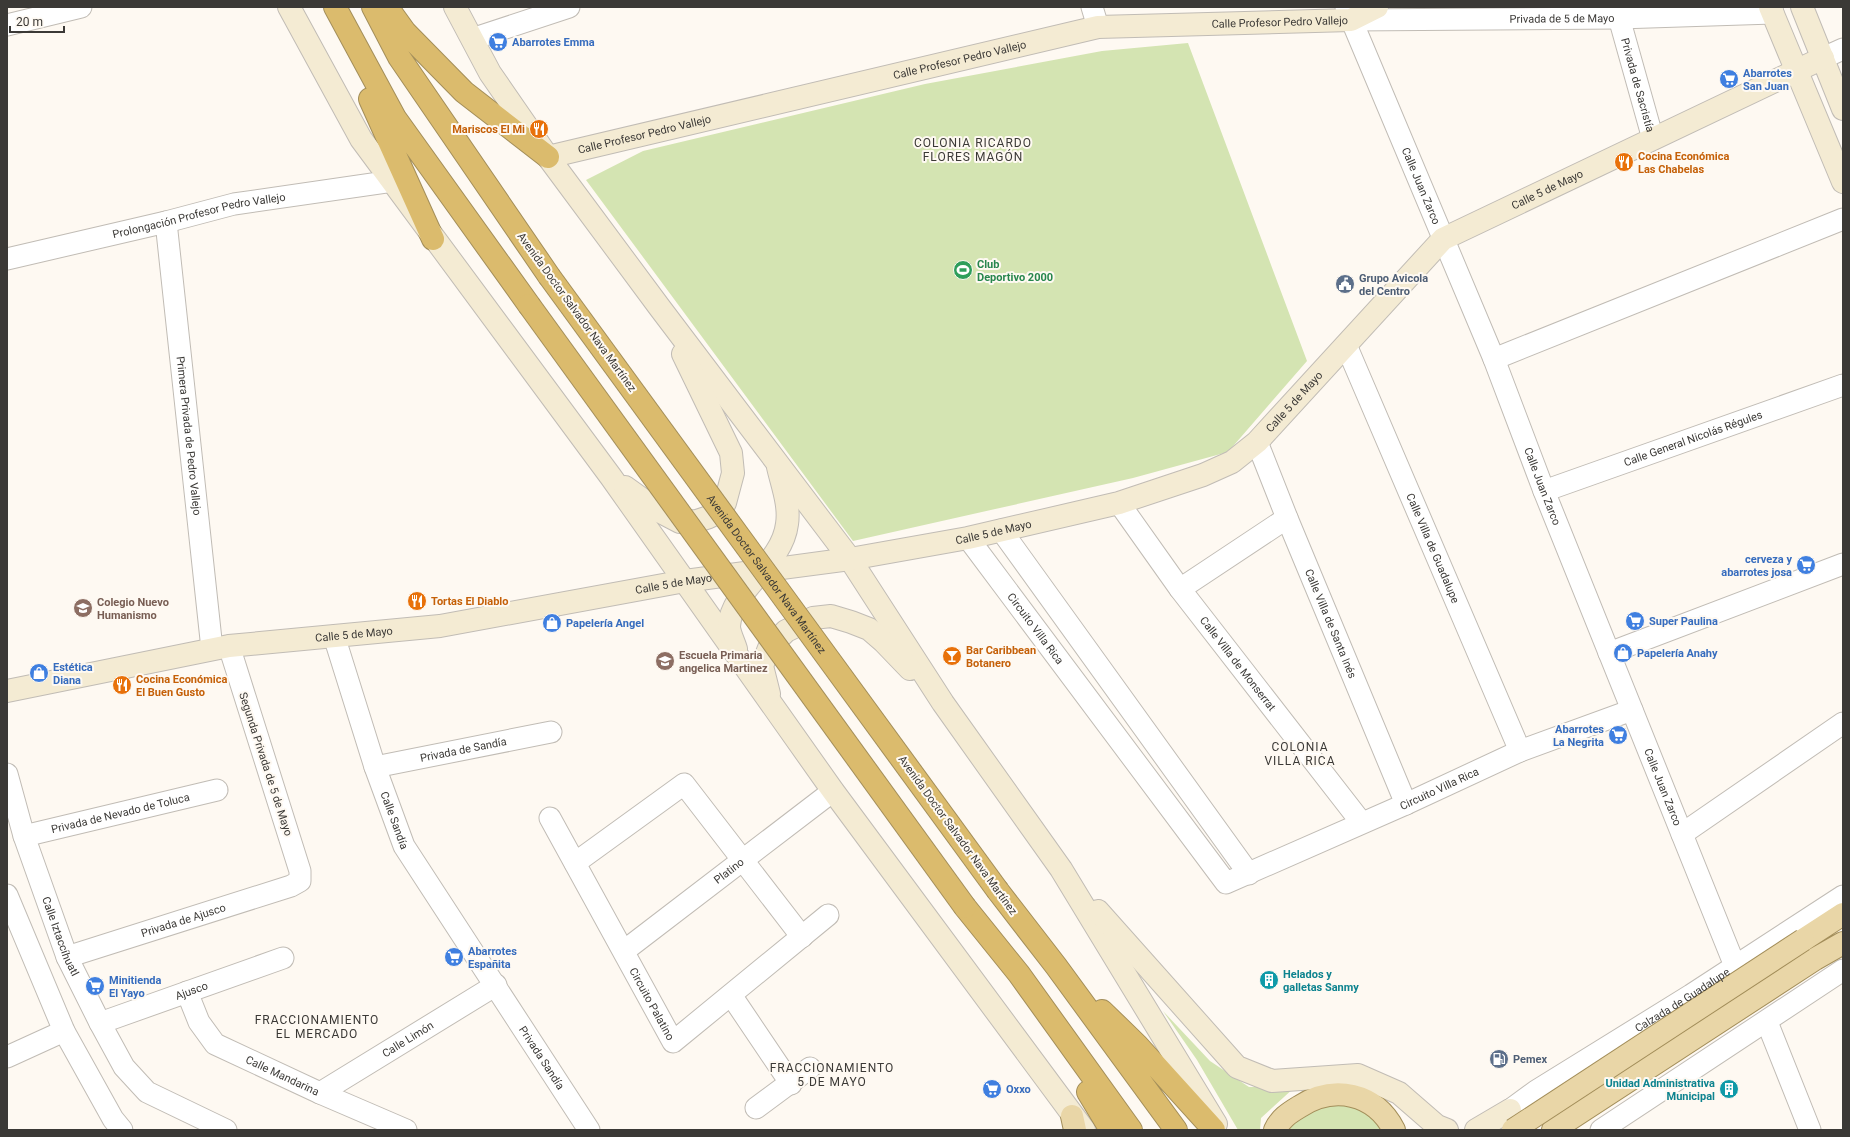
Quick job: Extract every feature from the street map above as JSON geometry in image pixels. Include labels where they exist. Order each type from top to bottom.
[{"type":"highway","points":[[329,7],[433,239]]},
{"type":"highway","points":[[335,7],[395,118],[529,306],[966,907],[1019,974],[1131,1130]]},
{"type":"highway","name":"Avenida Doctor Salvador Nava Martínez","points":[[373,7],[399,57],[549,276],[998,891],[1056,966],[1176,1130]]},
{"type":"highway","points":[[387,7],[405,32],[464,92],[548,157]]},
{"type":"highway","points":[[1056,966],[1137,1045],[1214,1130]]},
{"type":"highway","points":[[1019,974],[1111,1130]]},
{"type":"main road","points":[[289,7],[361,139],[393,181],[433,239],[611,477],[833,791],[1077,1125]]},
{"type":"main road","points":[[455,7],[490,73],[548,157],[850,559],[943,703],[1061,869],[1220,1130]]},
{"type":"main road","name":"Calle Profesor Pedro Vallejo","points":[[548,157],[1095,17],[1349,13],[1377,7]]},
{"type":"main road","points":[[1802,7],[1843,109]]},
{"type":"main road","points":[[1771,10],[1843,182]]},
{"type":"main road","name":"Calle 5 de Mayo","points":[[7,691],[220,648],[440,626],[684,581],[762,572],[850,559],[968,538],[1119,503],[1203,476],[1232,462],[1258,442],[1443,239],[1823,58]]},
{"type":"main road","points":[[611,477],[657,510],[680,522],[697,521],[717,513],[725,503],[729,492],[733,473],[731,453],[660,308]]},
{"type":"main road","points":[[738,657],[729,627],[732,614],[736,604],[771,562],[782,541],[787,526],[788,512],[776,460]]},
{"type":"main road","points":[[786,724],[771,701],[762,666],[769,648],[786,631],[813,618],[831,616],[869,629],[884,642],[943,703]]},
{"type":"main road","points":[[1061,869],[1237,1067],[1272,1081],[1358,1075],[1399,1093],[1437,1126],[1447,1130]]},
{"type":"main road","name":"Calzada de Guadalupe","points":[[1515,1114],[1803,940],[1843,914]]},
{"type":"main road","points":[[1553,1130],[1815,959],[1843,943]]},
{"type":"main road","points":[[1275,1130],[1284,1117],[1302,1105],[1322,1096],[1332,1094],[1344,1094],[1367,1102],[1380,1110],[1390,1121],[1394,1130]]},
{"type":"main road","points":[[1476,1130],[1515,1114]]},
{"type":"street","points":[[7,25],[81,7]]},
{"type":"street","points":[[472,39],[569,7]]},
{"type":"street","name":"Privada de 5 de Mayo","points":[[1349,13],[1771,10]]},
{"type":"street","name":"Privada de Sacristía","points":[[1618,12],[1653,139]]},
{"type":"street","name":"Calle Juan Zarco","points":[[1349,13],[1494,359],[1544,491],[1735,966]]},
{"type":"street","name":"Calle 5 de Mayo","points":[[1823,58],[1843,49]]},
{"type":"street","name":"Prolongación Profesor Pedro Vallejo","points":[[7,259],[166,222],[234,204],[393,181]]},
{"type":"street","points":[[1494,359],[1843,219]]},
{"type":"street","name":"Primera Privada de Pedro Vallejo","points":[[166,222],[220,648]]},
{"type":"street","name":"Calle Villa de Guadalupe","points":[[1346,345],[1520,751]]},
{"type":"street","name":"Calle General Nicolás Régules","points":[[1544,491],[1843,385]]},
{"type":"street","name":"Calle Villa de Santa Inés","points":[[1258,442],[1287,518],[1406,804]]},
{"type":"street","name":"Calle Villa de Monserrat","points":[[1119,503],[1180,589],[1361,822]]},
{"type":"street","points":[[1180,589],[1287,518]]},
{"type":"street","points":[[1001,530],[1249,874]]},
{"type":"street","name":"Circuito Villa Rica","points":[[968,538],[1226,883],[1249,874],[1361,822],[1406,804],[1520,751],[1632,710]]},
{"type":"street","points":[[1609,653],[1843,564]]},
{"type":"street","name":"Calle Sandía","points":[[334,636],[375,767],[404,846],[496,985]]},
{"type":"street","name":"Segunda Privada de 5 de Mayo","points":[[220,648],[300,871],[300,881]]},
{"type":"street","points":[[1104,718],[1125,702]]},
{"type":"street","points":[[1682,834],[1843,723]]},
{"type":"street","name":"Privada de Sandía","points":[[375,767],[551,732]]},
{"type":"street","name":"Calle Iztaccíhuatl","points":[[7,774],[24,836],[67,957],[100,1023],[124,1066],[147,1092],[226,1130]]},
{"type":"street","points":[[575,863],[684,784],[802,936]]},
{"type":"street","name":"Privada de Nevado de Toluca","points":[[24,836],[217,790]]},
{"type":"street","name":"Platino","points":[[624,951],[833,791]]},
{"type":"street","name":"Circuito Palatino","points":[[550,818],[673,1042],[828,915]]},
{"type":"street","name":"Privada de Ajusco","points":[[67,957],[292,886],[300,881]]},
{"type":"street","points":[[7,895],[64,1031],[113,1119],[122,1130]]},
{"type":"street","name":"Calzada de Guadalupe","points":[[1515,1114],[1536,1091],[1663,1013],[1843,896]]},
{"type":"street","name":"Ajusco","points":[[100,1023],[283,958]]},
{"type":"street","points":[[1601,1130],[1767,1022],[1843,970]]},
{"type":"street","name":"Calle Limón","points":[[320,1093],[496,985]]},
{"type":"street","name":"Privada Sandía","points":[[496,985],[589,1130]]},
{"type":"street","name":"Calle Mandarina","points":[[186,992],[199,1022],[215,1044],[320,1093],[406,1130]]},
{"type":"street","points":[[731,995],[791,1084]]},
{"type":"street","points":[[1767,1022],[1810,1130]]},
{"type":"street","points":[[7,1057],[64,1031]]},
{"type":"street","points":[[756,1108],[791,1084],[810,1068]]},
{"type":"street","points":[[1515,1114],[1523,1130]]},
{"type":"street","points":[[1515,1114],[1539,1130]]},
{"type":"green space","name":"Club Deportivo 2000","points":[[1188,43],[1307,361],[1228,452],[1133,478],[853,541],[586,180],[643,151],[925,84],[1102,51]]},
{"type":"green space","points":[[1163,1011],[1210,1061],[1249,1087],[1295,1087],[1261,1118],[1260,1130],[1238,1130],[1197,1060]]},
{"type":"green space","points":[[1344,1100],[1372,1113],[1384,1130],[1287,1130],[1312,1107]]},
{"type":"place","name":"Abarrotes Emma","points":[[498,42]]},
{"type":"place","name":"Abarrotes San Juan","points":[[1729,79]]},
{"type":"place","name":"Mariscos El Mi","points":[[539,129]]},
{"type":"place","name":"Cocina Económica Las Chabelas","points":[[1624,162]]},
{"type":"place","name":"Club Deportivo 2000","points":[[963,270]]},
{"type":"place","name":"Grupo Avicola del Centro","points":[[1345,284]]},
{"type":"place","name":"cerveza y abarrotes josa","points":[[1806,565]]},
{"type":"place","name":"Tortas El Diablo","points":[[417,601]]},
{"type":"place","name":"Colegio Nuevo Humanismo","points":[[83,608]]},
{"type":"place","name":"Super Paulina","points":[[1635,621]]},
{"type":"place","name":"Papelería Angel","points":[[552,623]]},
{"type":"place","name":"Papelería Anahy","points":[[1623,653]]},
{"type":"place","name":"Bar Caribbean Botanero","points":[[952,656]]},
{"type":"place","name":"Escuela Primaria angelica Martinez","points":[[665,661]]},
{"type":"place","name":"Estética Diana","points":[[39,673]]},
{"type":"place","name":"Cocina Económica El Buen Gusto","points":[[122,685]]},
{"type":"place","name":"Abarrotes La Negrita","points":[[1618,735]]},
{"type":"place","name":"Abarrotes Españita","points":[[454,957]]},
{"type":"place","name":"Helados y galletas Sanmy","points":[[1269,980]]},
{"type":"place","name":"Minitienda El Yayo","points":[[95,986]]},
{"type":"place","name":"Pemex","points":[[1499,1059]]},
{"type":"place","name":"Oxxo","points":[[992,1089]]},
{"type":"place","name":"Unidad Administrativa Municipal","points":[[1729,1089]]},
{"type":"district","name":"COLONIA RICARDO FLORES MAGÓN","points":[[973,150]]},
{"type":"district","name":"COLONIA VILLA RICA","points":[[1300,754]]},
{"type":"district","name":"FRACCIONAMIENTO EL MERCADO","points":[[317,1027]]},
{"type":"district","name":"FRACCIONAMIENTO 5 DE MAYO","points":[[832,1075]]}]
